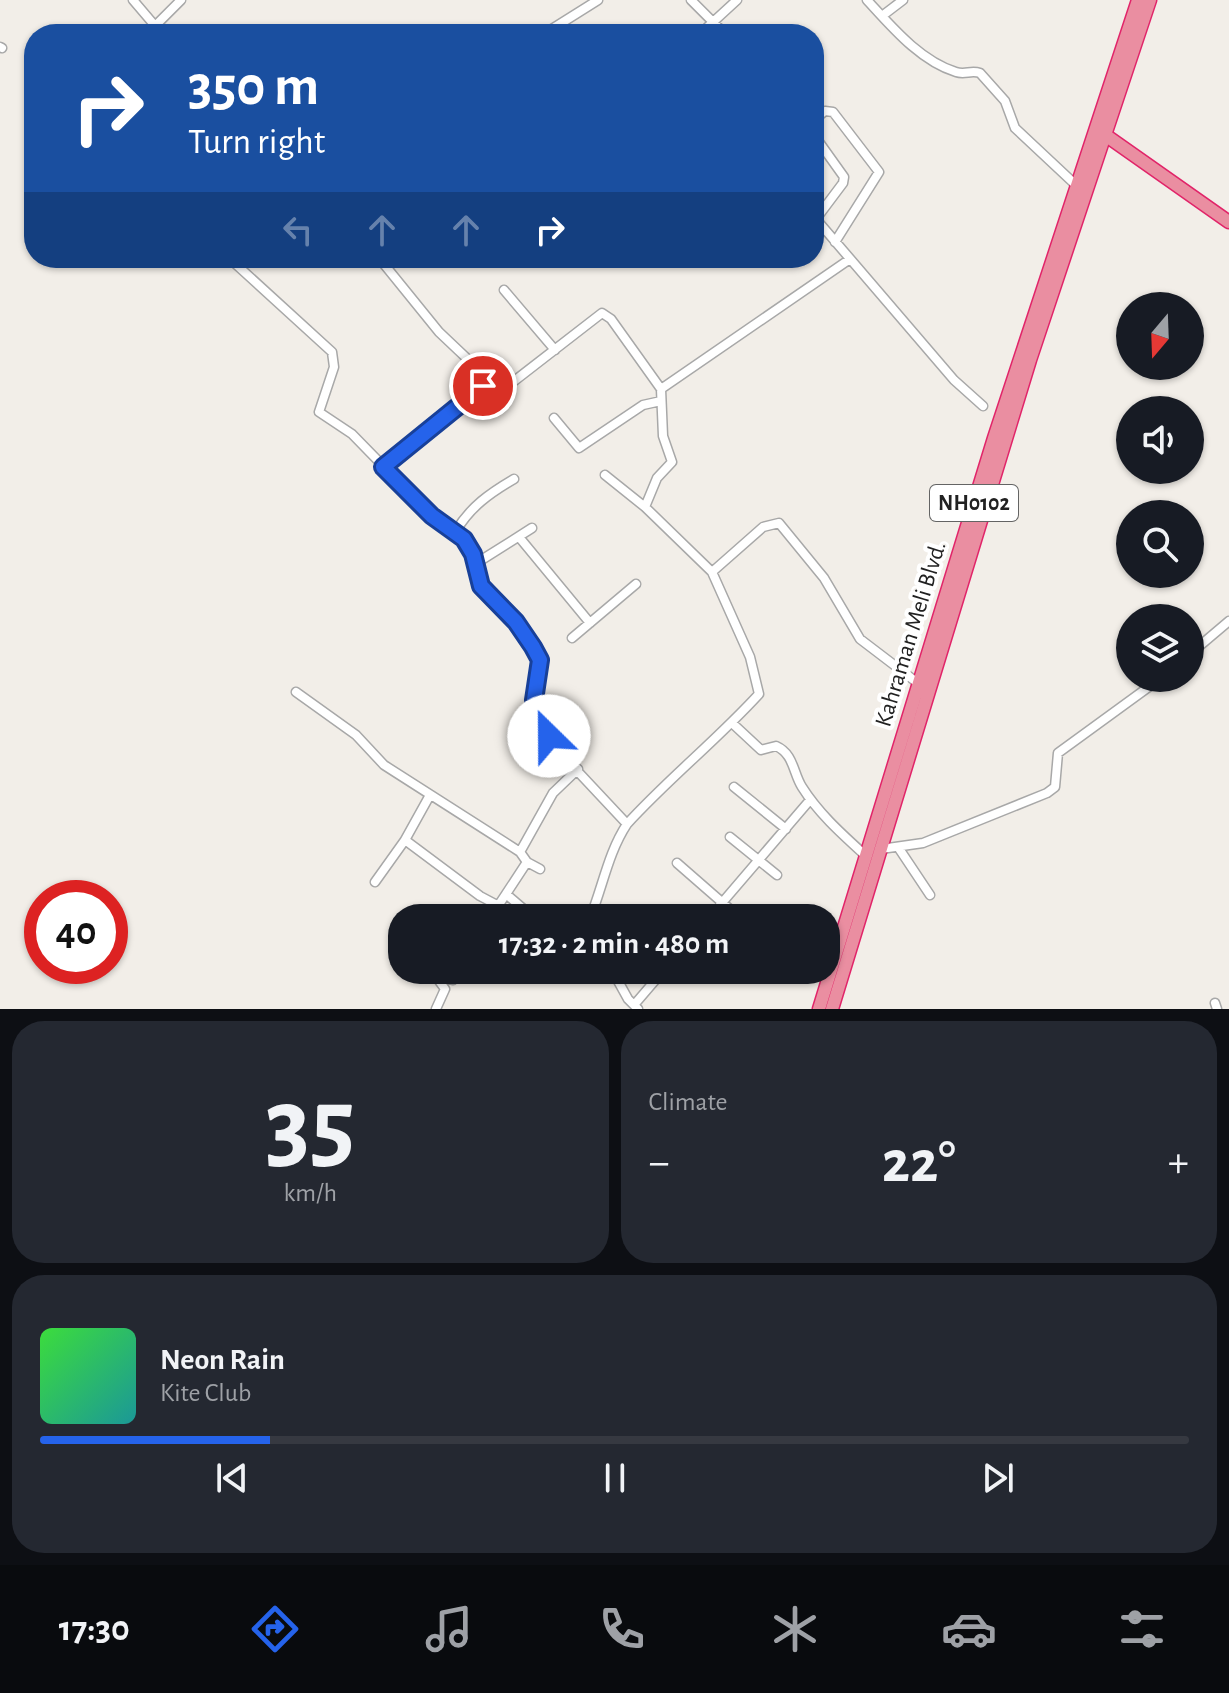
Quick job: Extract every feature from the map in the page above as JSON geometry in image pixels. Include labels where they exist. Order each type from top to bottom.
[{"type":"highway","name":"Kahraman Meli Blvd.","points":[[832,1009],[1030,360],[1147,1]]},
{"type":"highway","name":"Kahraman Meli Blvd.","points":[[819,1009],[994,438],[1078,188],[1103,133]]},
{"type":"highway","points":[[1103,133],[1229,222]]},
{"type":"street","points":[[133,0],[155,24]]},
{"type":"street","points":[[157,24],[181,0]]},
{"type":"street","points":[[560,24],[598,0]]},
{"type":"street","points":[[691,0],[714,23],[737,0]]},
{"type":"street","points":[[867,0],[934,61],[954,71],[980,73],[1005,101],[1015,128],[1078,188]]},
{"type":"street","points":[[882,16],[903,0]]},
{"type":"street","points":[[824,112],[833,112],[879,172],[835,242]]},
{"type":"street","points":[[824,149],[844,177],[824,207]]},
{"type":"street","points":[[824,229],[954,380],[983,406]]},
{"type":"street","points":[[661,389],[850,259]]},
{"type":"street","points":[[240,268],[332,352],[334,367],[319,412],[352,434],[432,516],[456,531],[475,564],[481,586],[516,622],[540,660],[534,700],[552,744],[627,824]]},
{"type":"street","points":[[387,268],[439,332],[477,368],[491,399],[605,314],[661,389],[663,436],[672,462],[657,478],[645,507]]},
{"type":"street","points":[[504,290],[555,350]]},
{"type":"street","points":[[383,467],[483,386]]},
{"type":"street","points":[[554,418],[579,448],[643,405],[661,401]]},
{"type":"street","points":[[596,904],[609,858],[627,824],[669,778],[732,723],[759,694],[750,657],[712,572],[645,507],[605,475]]},
{"type":"street","points":[[456,531],[466,514],[514,479]]},
{"type":"street","points":[[712,572],[763,527],[779,523],[824,578],[860,639],[919,684]]},
{"type":"street","points":[[475,564],[532,528]]},
{"type":"street","points":[[519,537],[590,623]]},
{"type":"street","points":[[572,638],[636,584]]},
{"type":"street","points":[[1204,642],[1229,621]]},
{"type":"street","points":[[296,692],[365,743],[384,765],[520,852],[527,862],[540,869]]},
{"type":"street","points":[[881,849],[923,843],[1047,793],[1055,787],[1058,753],[1142,692]]},
{"type":"street","points":[[732,723],[761,750],[776,746],[789,755],[798,780],[810,800],[866,856]]},
{"type":"street","points":[[520,852],[553,793],[578,769]]},
{"type":"street","points":[[734,787],[786,829]]},
{"type":"street","points":[[375,882],[405,840],[430,795]]},
{"type":"street","points":[[677,863],[721,903],[810,800]]},
{"type":"street","points":[[730,837],[777,875]]},
{"type":"street","points":[[405,840],[495,904]]},
{"type":"street","points":[[898,847],[930,895]]},
{"type":"street","points":[[498,904],[527,862]]},
{"type":"street","points":[[506,894],[518,904]]},
{"type":"street","points":[[436,1009],[445,989],[441,984]]},
{"type":"street","points":[[621,984],[636,1007],[653,984]]},
{"type":"route","points":[[483,386],[383,467],[432,516],[464,539],[473,554],[481,586],[516,622],[533,647],[540,660],[534,700],[549,736]]}]
